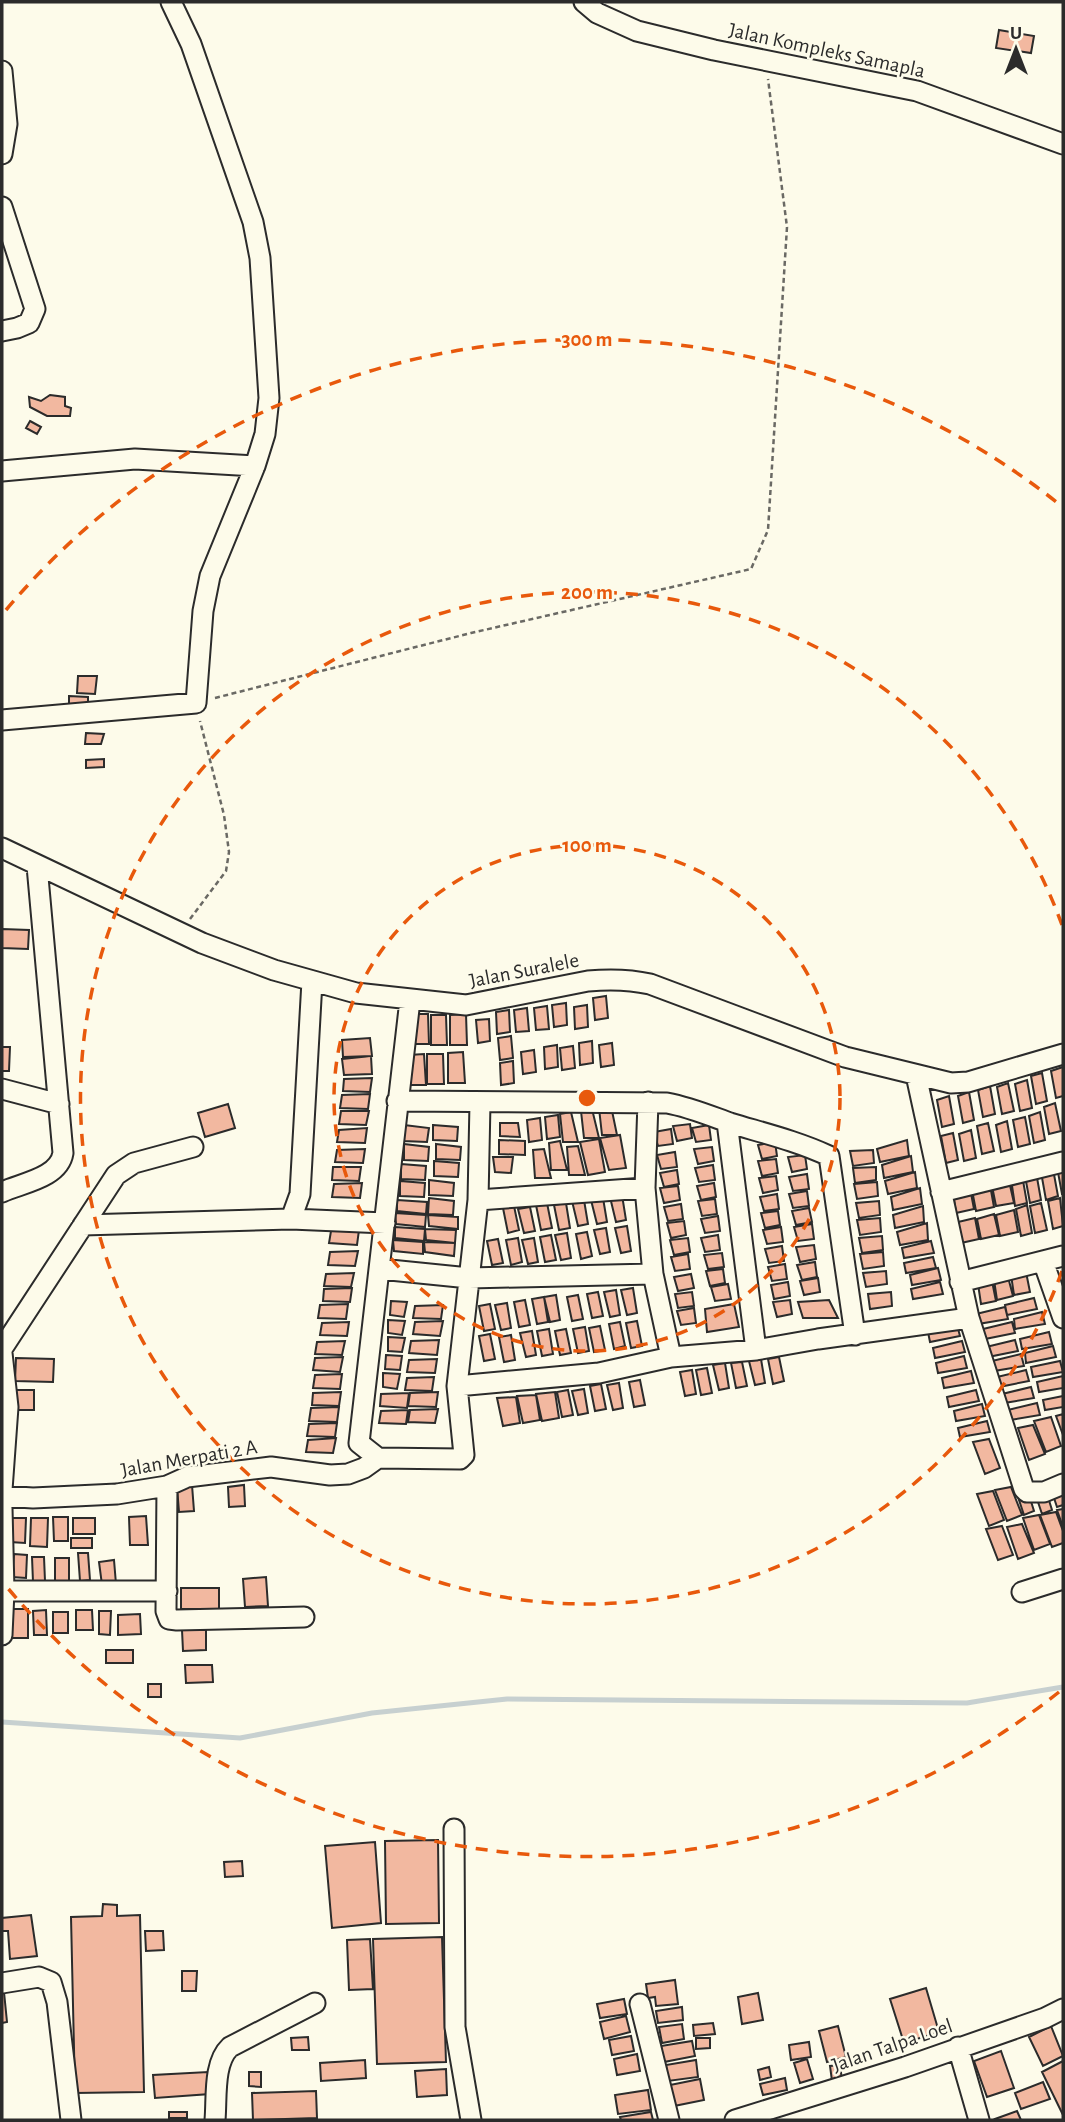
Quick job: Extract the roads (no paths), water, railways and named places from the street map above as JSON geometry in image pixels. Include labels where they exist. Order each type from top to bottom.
[{"type":"street","points":[[2,720],[196,703],[203,611],[210,576],[255,466],[265,434],[270,398],[260,258],[253,222],[191,44],[171,2]]},
{"type":"street","name":"Jalan Kompleks Samapla","points":[[584,2],[597,13],[637,31],[715,50],[917,91],[1063,144]]},
{"type":"street","points":[[2,71],[7,124],[2,154]]},
{"type":"street","points":[[2,206],[35,309],[29,323],[2,331]]},
{"type":"street","points":[[2,471],[135,459],[255,466]]},
{"type":"street","name":"Jalan Suralele","points":[[2,848],[202,943],[274,970],[356,993],[466,1005],[588,981],[632,980],[650,984],[845,1056],[951,1083],[968,1082],[1063,1054]]},
{"type":"street","points":[[2,1192],[53,1171],[62,1161],[63,1142],[37,866]]},
{"type":"street","points":[[291,1219],[300,1195],[312,981]]},
{"type":"street","points":[[410,1000],[359,1443],[379,1458],[462,1459],[464,1451],[457,1386],[478,1200],[480,1103]]},
{"type":"street","points":[[916,1075],[969,1318],[1024,1489],[1035,1494],[1063,1485]]},
{"type":"street","points":[[2,1088],[58,1104]]},
{"type":"street","points":[[397,1101],[648,1102],[691,1107],[727,1122],[810,1147],[829,1156],[855,1335]]},
{"type":"street","points":[[648,1102],[646,1188],[653,1274],[671,1357]]},
{"type":"street","points":[[727,1122],[757,1350]]},
{"type":"street","points":[[2,1490],[8,1407],[2,1351],[116,1175],[134,1163],[193,1147]]},
{"type":"street","points":[[941,1192],[1063,1162]]},
{"type":"street","points":[[478,1200],[646,1188]]},
{"type":"street","points":[[83,1225],[291,1219],[385,1223]]},
{"type":"street","points":[[960,1282],[1063,1256]]},
{"type":"street","points":[[1044,1261],[1063,1318]]},
{"type":"street","points":[[380,1269],[469,1278],[653,1274]]},
{"type":"street","points":[[457,1386],[599,1373],[671,1357],[757,1350],[969,1318]]},
{"type":"street","name":"Jalan Merpati 2 A","points":[[2,1496],[33,1498],[117,1494],[167,1486],[187,1477],[271,1467],[330,1475],[348,1474],[379,1458]]},
{"type":"street","points":[[167,1486],[166,1611],[170,1619],[304,1617]]},
{"type":"street","points":[[2,1508],[2,1635]]},
{"type":"street","points":[[1022,1592],[1063,1578]]},
{"type":"street","points":[[4,1591],[167,1591]]},
{"type":"street","points":[[454,1829],[455,2027],[471,2120]]},
{"type":"street","points":[[2,1983],[39,1976],[51,1982],[57,2002],[71,2120]]},
{"type":"street","points":[[215,2120],[223,2054],[230,2047],[315,2003]]},
{"type":"street","points":[[640,2004],[668,2120]]},
{"type":"street","name":"Jalan Talpa Loel","points":[[735,2120],[905,2067],[1045,2018],[1063,2009]]},
{"type":"street","points":[[958,2047],[979,2120]]},
{"type":"waterway","points":[[2,1722],[240,1738],[372,1713],[507,1699],[967,1703],[1063,1687]]}]
